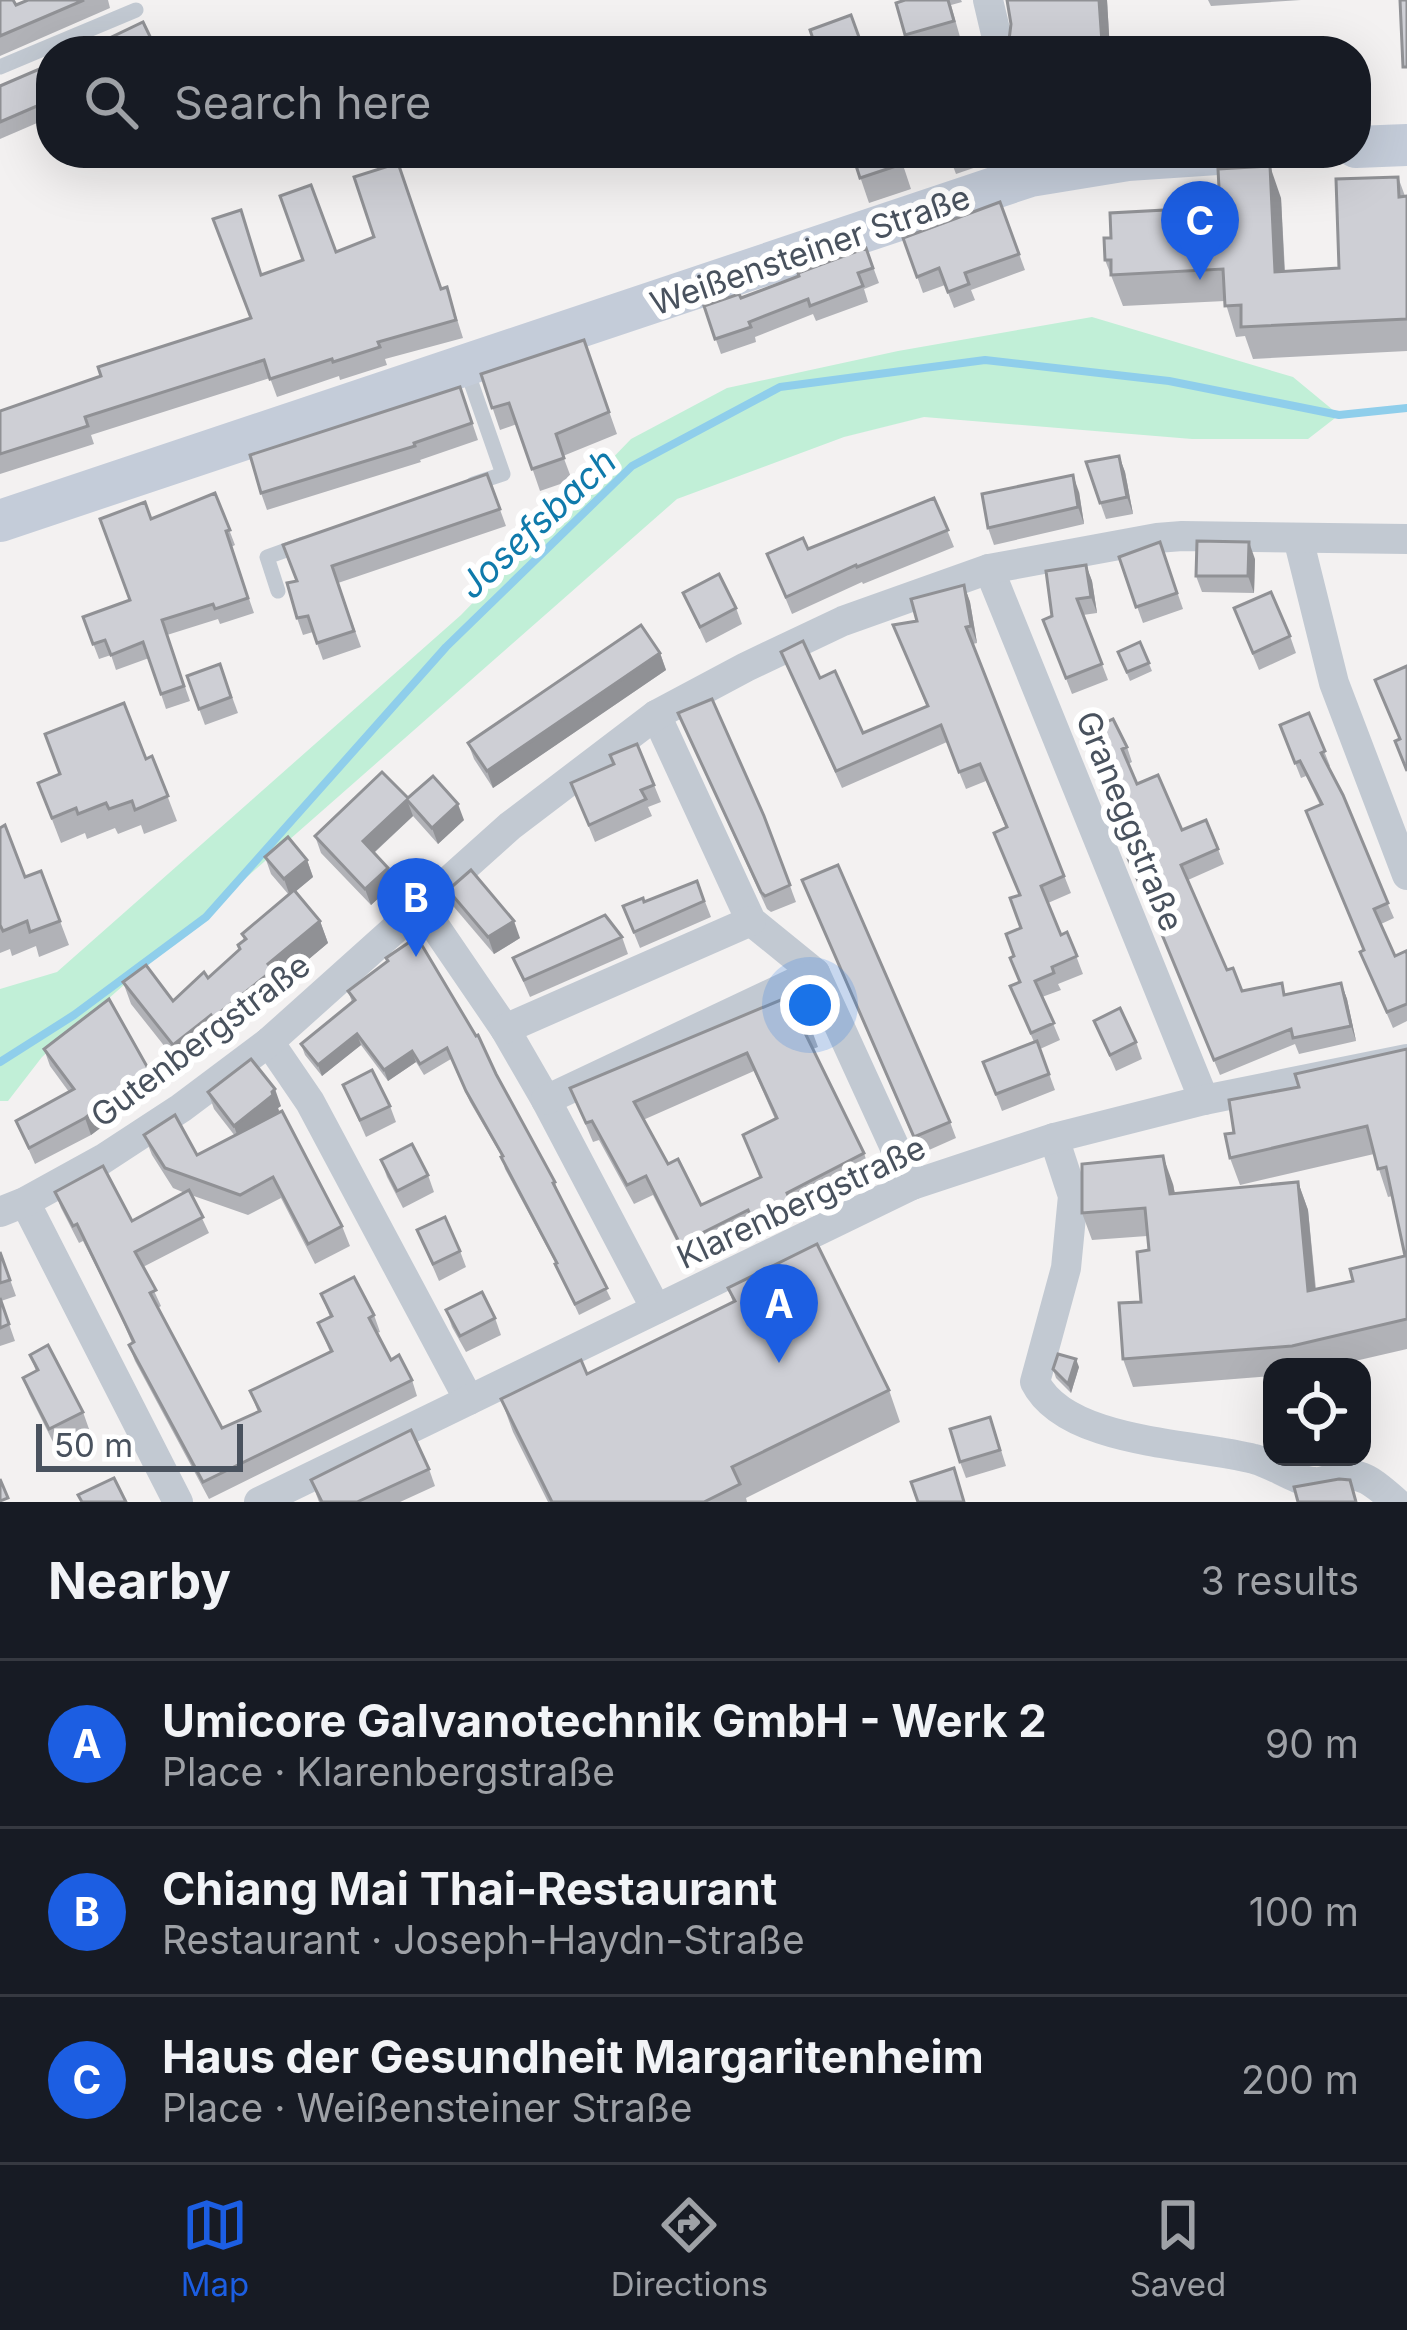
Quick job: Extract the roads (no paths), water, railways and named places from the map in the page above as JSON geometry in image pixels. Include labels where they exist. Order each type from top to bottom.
[{"type":"main road","points":[[1371,146],[1407,145]]},
{"type":"main road","name":"Weißensteiner Straße","points":[[0,521],[465,365],[1019,168]]},
{"type":"street","points":[[988,0],[996,36]]},
{"type":"street","name":"Gutenbergstraße","points":[[13,1207],[103,1159],[181,1108],[269,1042],[510,826],[656,715],[746,667],[843,621],[989,568],[1157,538],[1407,539]]},
{"type":"street","points":[[1298,538],[1334,683],[1407,875]]},
{"type":"street","name":"Graneggstraße","points":[[989,568],[1204,1100]]},
{"type":"street","points":[[656,715],[751,920],[815,973],[912,1185]]},
{"type":"street","points":[[421,906],[505,1029],[656,1309]]},
{"type":"street","points":[[505,1029],[751,920]]},
{"type":"street","points":[[546,1100],[815,973]]},
{"type":"street","points":[[269,1042],[310,1102],[469,1400]]},
{"type":"street","name":"Klarenbergstraße","points":[[259,1502],[912,1185],[1054,1138],[1204,1100],[1407,1059]]},
{"type":"street","points":[[1054,1138],[1073,1196],[1066,1268],[1036,1382],[1042,1396],[1080,1422],[1113,1434],[1261,1460],[1312,1483],[1352,1474],[1369,1479],[1396,1502]]},
{"type":"street","points":[[13,1207],[178,1502]]},
{"type":"lane","points":[[74,36],[136,10]]},
{"type":"lane","points":[[0,67],[36,52]]},
{"type":"lane","points":[[460,489],[503,474],[465,365]]},
{"type":"lane","points":[[278,591],[266,557],[310,542]]},
{"type":"waterway","name":"Josefsbach","points":[[0,1062],[74,1015],[206,917],[446,647],[632,466],[780,387],[985,360],[1169,381],[1339,415],[1407,408]]},
{"type":"place","name":"Haus der Gesundheit Margaritenheim","points":[[1200,280]]},
{"type":"place","name":"Chiang Mai Thai-Restaurant","points":[[416,957]]},
{"type":"place","name":"Umicore Galvanotechnik GmbH - Werk 2","points":[[779,1363]]}]
